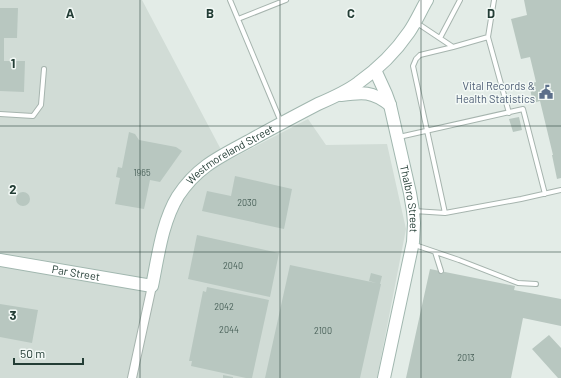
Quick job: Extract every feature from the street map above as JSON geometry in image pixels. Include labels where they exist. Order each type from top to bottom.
[{"type":"street","name":"Westmoreland Street","points":[[132,378],[161,240],[170,213],[179,196],[191,180],[203,168],[223,154],[357,84],[375,70],[396,49],[410,30],[427,0]]},
{"type":"street","name":"Thalbro Street","points":[[375,70],[390,106],[414,211],[412,244],[384,378]]},
{"type":"street","points":[[334,97],[363,93],[372,94],[390,106]]},
{"type":"street","name":"Par Street","points":[[0,260],[152,286]]},
{"type":"lane","points":[[230,0],[282,123]]},
{"type":"lane","points":[[238,19],[286,0]]},
{"type":"lane","points":[[440,38],[460,0]]},
{"type":"lane","points":[[494,0],[488,37],[508,113]]},
{"type":"lane","points":[[415,22],[453,47]]},
{"type":"lane","points":[[445,214],[413,66],[420,55],[488,37]]},
{"type":"lane","points":[[0,114],[33,116],[41,105],[44,69]]},
{"type":"lane","points":[[397,138],[523,109],[545,194]]},
{"type":"lane","points":[[414,211],[445,214],[561,190]]},
{"type":"lane","points":[[412,244],[518,283],[536,284]]},
{"type":"lane","points":[[435,252],[441,271]]},
{"type":"shaded area","points":[[0,0],[142,0],[227,161],[308,119],[326,145],[387,144],[406,229],[377,378],[0,378]]},
{"type":"building","name":"Vital Records & Health Statistics","points":[[524,0],[561,0],[561,178],[557,179],[553,155],[540,101],[533,103],[529,84],[536,82],[530,57],[521,59],[511,19],[527,15]]},
{"type":"building","points":[[0,8],[18,8],[17,38],[4,38],[4,61],[25,61],[24,92],[0,91]]},
{"type":"building","points":[[519,117],[522,130],[513,132],[509,119]]},
{"type":"building","points":[[129,132],[135,134],[139,140],[176,147],[182,151],[160,182],[150,180],[144,209],[115,204],[120,178],[116,177],[118,167],[122,168]]},
{"type":"building","points":[[235,176],[292,189],[284,229],[202,211],[207,191],[231,196]]},
{"type":"building","points":[[23,192],[28,194],[30,199],[28,204],[23,206],[18,204],[16,199],[18,194]]},
{"type":"building","points":[[197,235],[279,253],[270,297],[188,279]]},
{"type":"building","points":[[290,265],[381,284],[360,378],[265,378]]},
{"type":"building","points":[[430,269],[515,286],[514,290],[561,299],[561,326],[523,318],[511,378],[406,378]]},
{"type":"building","points":[[371,273],[382,276],[380,284],[369,281]]},
{"type":"building","points":[[207,287],[269,300],[252,378],[191,366],[192,361],[189,361],[203,291],[206,292]]},
{"type":"building","points":[[0,304],[38,310],[32,343],[0,337]]},
{"type":"building","points":[[549,335],[561,348],[561,378],[558,378],[532,349]]},
{"type":"building","points":[[223,375],[233,377],[233,378],[223,378]]},
{"type":"place","name":"Vital Records & Health Statistics","points":[[546,92]]}]
